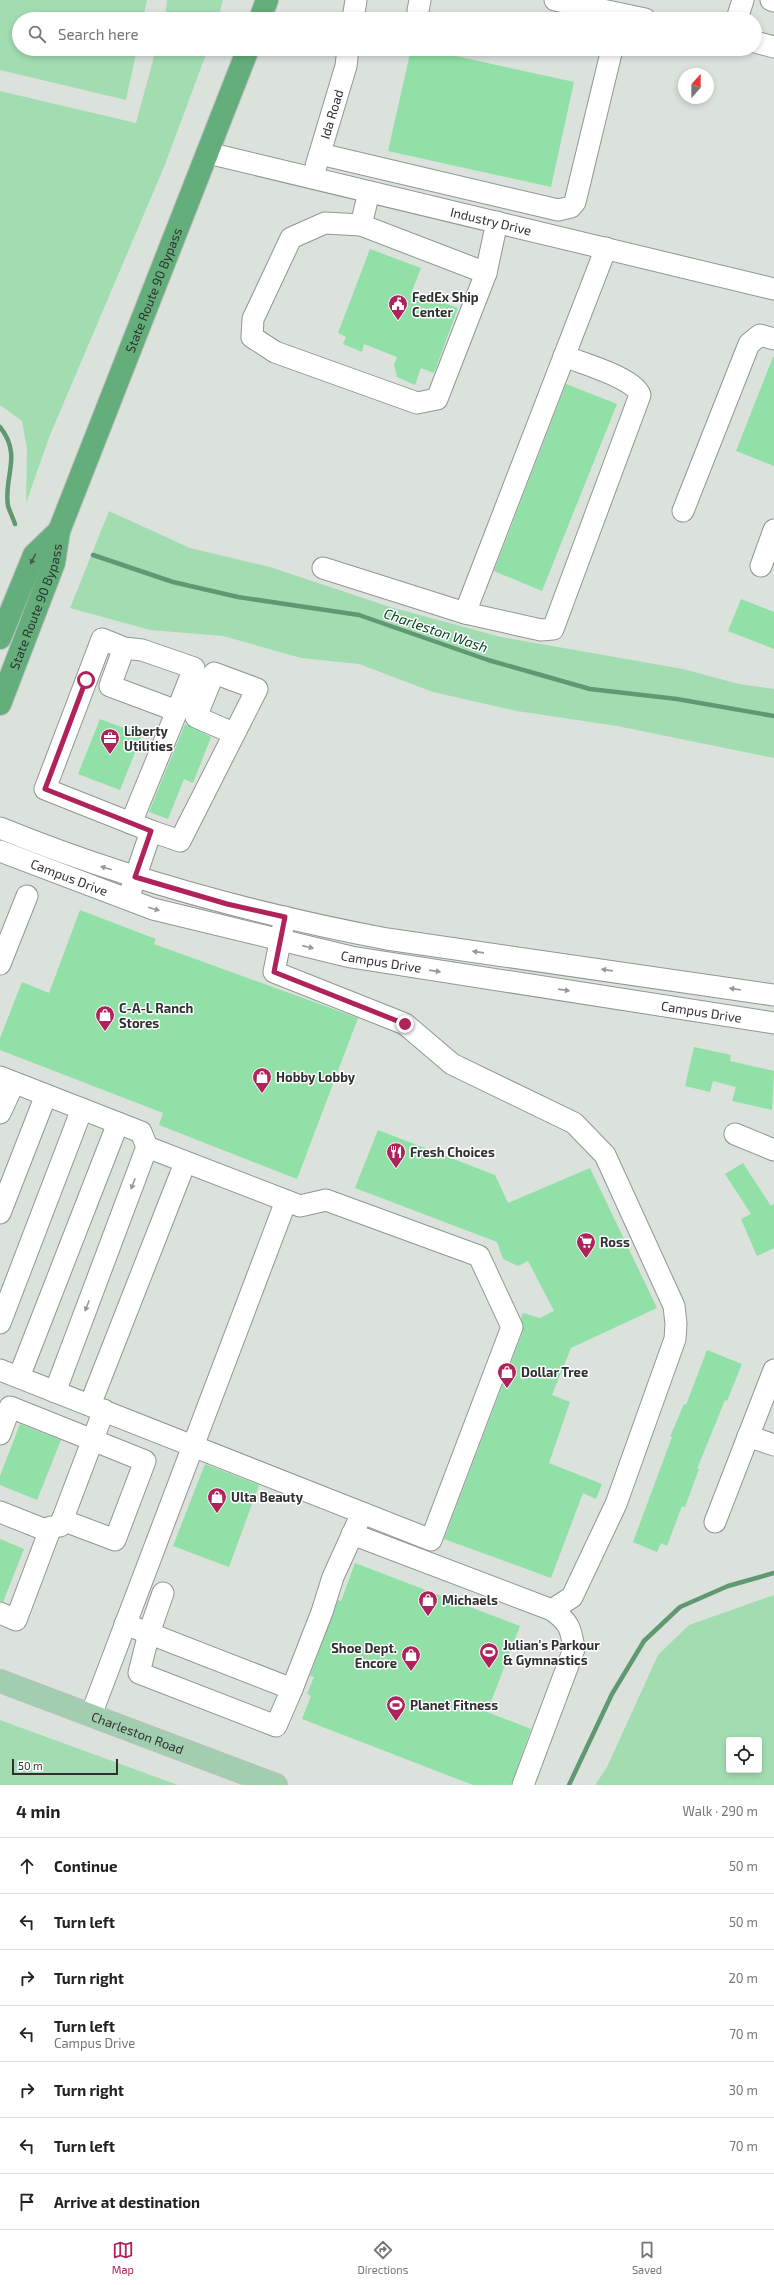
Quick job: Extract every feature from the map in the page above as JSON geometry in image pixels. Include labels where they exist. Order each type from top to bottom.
[{"type":"highway","points":[[263,12],[267,0]]},
{"type":"highway","name":"State Route 90 Bypass","points":[[0,704],[54,563],[59,531],[245,56]]},
{"type":"highway","name":"State Route 90 Bypass","points":[[0,638],[34,555],[59,531]]},
{"type":"main road","name":"Charleston Road","points":[[0,1681],[276,1785]]},
{"type":"street","points":[[354,12],[356,0]]},
{"type":"street","points":[[555,0],[604,12]]},
{"type":"street","points":[[739,12],[743,0]]},
{"type":"street","points":[[762,44],[774,47]]},
{"type":"street","name":"Ida Road","points":[[313,178],[346,66],[347,56]]},
{"type":"street","points":[[320,154],[558,210],[571,207],[575,202],[610,56]]},
{"type":"street","name":"Industry Drive","points":[[208,153],[774,289]]},
{"type":"street","points":[[360,225],[369,192]]},
{"type":"street","points":[[486,273],[360,225],[325,223],[291,238],[253,319],[252,338],[275,352],[417,403],[437,399],[486,273],[497,222]]},
{"type":"street","points":[[465,612],[606,248]]},
{"type":"street","points":[[683,512],[750,344],[760,335],[774,339]]},
{"type":"street","points":[[323,568],[465,612],[541,630],[552,629],[640,395],[638,389],[629,382],[564,356]]},
{"type":"street","points":[[760,566],[774,530]]},
{"type":"street","points":[[132,823],[194,668],[142,650],[124,648],[102,639],[45,789],[151,831],[180,841],[233,733]]},
{"type":"street","points":[[110,686],[124,648]]},
{"type":"street","points":[[88,676],[110,686],[177,711]]},
{"type":"street","name":"Campus Drive","points":[[0,828],[60,853],[135,877],[227,904],[285,917],[387,939],[774,995]]},
{"type":"street","points":[[127,900],[151,831]]},
{"type":"street","name":"Campus Drive","points":[[0,851],[152,909],[280,941],[395,965],[774,1023]]},
{"type":"street","points":[[0,964],[27,896]]},
{"type":"street","points":[[285,917],[274,972],[405,1024],[452,1064],[574,1123],[605,1155],[674,1306],[676,1324],[675,1339],[616,1504],[572,1597],[552,1610]]},
{"type":"street","points":[[0,1113],[7,1080],[141,1132],[147,1147],[55,1392]]},
{"type":"street","points":[[0,1213],[46,1095]]},
{"type":"street","points":[[0,1324],[82,1109]]},
{"type":"street","points":[[118,1123],[9,1374],[431,1540],[512,1327],[479,1256],[326,1200],[300,1206],[185,1163],[147,1147]]},
{"type":"street","points":[[735,1134],[774,1150]]},
{"type":"street","points":[[0,1613],[16,1620],[93,1439],[97,1408],[185,1163]]},
{"type":"street","points":[[91,1715],[192,1445],[286,1201]]},
{"type":"street","points":[[715,1522],[774,1370]]},
{"type":"street","points":[[0,1434],[10,1408],[93,1439],[145,1461],[115,1540],[56,1524],[43,1529],[0,1512]]},
{"type":"street","points":[[748,1436],[774,1445]]},
{"type":"street","points":[[163,1593],[149,1634],[139,1673],[276,1726],[322,1612],[333,1577],[362,1512]]},
{"type":"street","points":[[352,1534],[552,1610],[566,1619],[572,1633],[574,1649],[523,1785]]},
{"type":"street","points":[[125,1624],[292,1689]]},
{"type":"green space","points":[[0,0],[147,0],[144,12],[12,12],[12,56],[135,56],[126,100],[0,70]]},
{"type":"green space","points":[[167,0],[223,0],[220,12],[166,12]]},
{"type":"green space","points":[[154,56],[205,56],[164,167],[50,435],[26,503],[27,449],[22,421],[0,405],[0,91],[136,123]]},
{"type":"green space","points":[[109,511],[190,548],[270,567],[390,607],[501,637],[683,669],[739,684],[774,689],[774,758],[617,726],[517,711],[433,692],[359,664],[301,658],[223,636],[150,630],[70,608]]},
{"type":"green space","points":[[774,1595],[774,1785],[595,1785],[607,1767],[658,1655],[689,1625]]},
{"type":"green space","points":[[0,1720],[178,1785],[0,1785]]},
{"type":"building","points":[[409,56],[456,56],[574,82],[551,187],[388,151]]},
{"type":"building","name":"FedEx Ship Center","points":[[370,249],[421,268],[412,291],[458,308],[434,373],[421,368],[415,385],[397,377],[394,365],[397,357],[364,344],[362,352],[343,344],[346,337],[338,333]]},
{"type":"building","points":[[774,357],[774,466],[736,451]]},
{"type":"building","points":[[566,384],[617,404],[542,591],[494,571]]},
{"type":"building","points":[[741,599],[774,612],[774,649],[728,631]]},
{"type":"building","name":"Liberty Utilities","points":[[100,719],[142,735],[120,790],[78,774]]},
{"type":"building","points":[[185,724],[211,737],[193,783],[184,779],[168,819],[149,812]]},
{"type":"building","points":[[80,910],[156,939],[154,944],[358,1018],[297,1179],[159,1125],[163,1113],[0,1050],[0,1038],[22,982],[49,993]]},
{"type":"building","points":[[694,1047],[731,1055],[730,1061],[774,1071],[772,1110],[732,1101],[736,1087],[713,1081],[710,1092],[685,1086]]},
{"type":"building","points":[[378,1130],[495,1175],[508,1203],[590,1168],[657,1308],[571,1348],[552,1395],[570,1402],[549,1463],[602,1484],[596,1499],[583,1493],[551,1578],[444,1539],[523,1331],[521,1318],[523,1313],[540,1318],[554,1311],[528,1261],[518,1266],[503,1259],[497,1242],[355,1188]]},
{"type":"building","points":[[743,1163],[771,1206],[774,1204],[774,1248],[757,1256],[741,1219],[751,1214],[725,1174]]},
{"type":"building","points":[[707,1350],[742,1364],[727,1401],[725,1400],[697,1469],[699,1469],[685,1507],[682,1506],[667,1546],[661,1543],[657,1552],[633,1542],[672,1437],[670,1437],[684,1404],[686,1405]]},
{"type":"building","points":[[20,1424],[61,1440],[37,1500],[0,1485],[0,1476]]},
{"type":"building","name":"Ulta Beauty","points":[[205,1464],[259,1485],[229,1567],[173,1546]]},
{"type":"building","points":[[0,1539],[24,1549],[3,1602],[0,1601]]},
{"type":"building","points":[[355,1563],[520,1626],[487,1712],[531,1729],[511,1785],[473,1785],[302,1719],[311,1696],[307,1694],[314,1677],[310,1676],[338,1600],[341,1601]]},
{"type":"waterway","points":[[0,427],[7,438],[10,448],[11,466],[7,495],[8,506],[15,524]]},
{"type":"waterway","name":"Charleston Wash","points":[[93,555],[173,582],[238,597],[359,615],[488,660],[590,689],[677,699],[774,716]]},
{"type":"waterway","points":[[569,1785],[612,1694],[644,1641],[680,1607],[728,1586],[774,1573]]},
{"type":"place","name":"FedEx Ship Center","points":[[398,321]]},
{"type":"place","name":"Liberty Utilities","points":[[110,755]]},
{"type":"place","name":"C-A-L Ranch Stores","points":[[105,1032]]},
{"type":"place","name":"Hobby Lobby","points":[[262,1094]]},
{"type":"place","name":"Fresh Choices","points":[[396,1169]]},
{"type":"place","name":"Ross","points":[[586,1259]]},
{"type":"place","name":"Dollar Tree","points":[[507,1389]]},
{"type":"place","name":"Ulta Beauty","points":[[217,1514]]},
{"type":"place","name":"Michaels","points":[[428,1617]]},
{"type":"place","name":"Julian's Parkour & Gymnastics","points":[[489,1669]]},
{"type":"place","name":"Shoe Dept. Encore","points":[[411,1672]]},
{"type":"place","name":"Planet Fitness","points":[[396,1722]]},
{"type":"route","points":[[86,680],[45,789],[151,831],[135,877],[227,904],[285,917],[274,972],[405,1024]]}]
